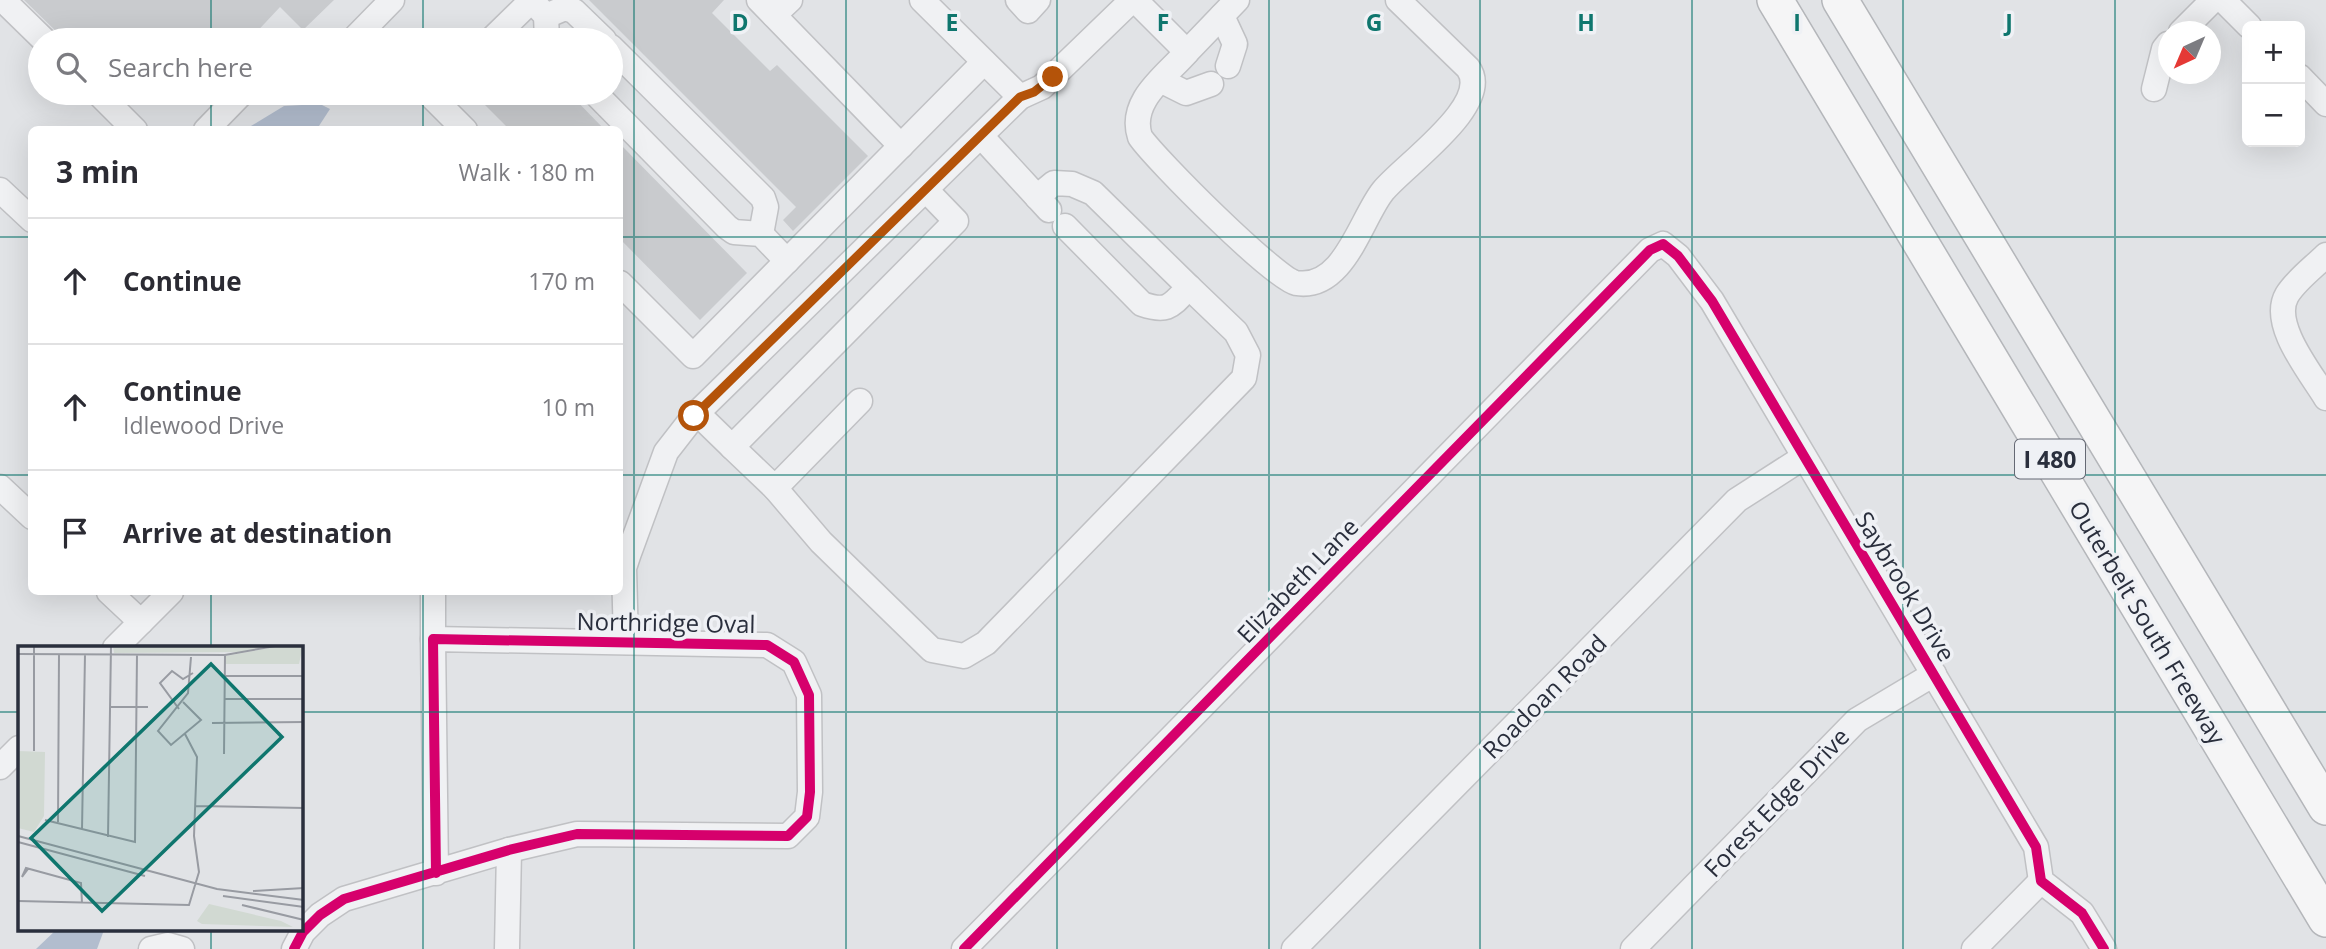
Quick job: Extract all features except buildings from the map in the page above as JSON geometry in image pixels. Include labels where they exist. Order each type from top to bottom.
[{"type":"highway","name":"Outerbelt South Freeway","points":[[1775,0],[2326,919]]},
{"type":"highway","name":"I 480","points":[[1840,0],[2326,807]]},
{"type":"street","points":[[3,0],[32,28]]},
{"type":"street","points":[[365,28],[392,0]]},
{"type":"street","points":[[922,0],[1020,97]]},
{"type":"street","points":[[1018,0],[1028,10],[1038,0]]},
{"type":"street","points":[[626,642],[624,568],[628,553],[666,452],[697,413],[1020,97],[1042,87],[1133,0],[1187,52]]},
{"type":"street","points":[[1230,8],[1142,103],[1137,126],[1146,146],[1282,277],[1294,283],[1315,280],[1330,271],[1349,251],[1384,190],[1459,116],[1472,95],[1474,81],[1468,68],[1398,0]]},
{"type":"street","points":[[2192,21],[2213,0]]},
{"type":"street","points":[[2223,0],[2244,21]]},
{"type":"street","points":[[774,5],[901,146]]},
{"type":"street","points":[[513,28],[539,14],[565,8],[574,11],[592,28]]},
{"type":"street","points":[[1162,80],[1186,93],[1219,75],[1235,44],[1230,8]]},
{"type":"street","points":[[623,59],[763,198],[766,206],[761,234]]},
{"type":"street","points":[[623,287],[692,356],[984,62]]},
{"type":"street","points":[[2154,89],[2158,73]]},
{"type":"street","points":[[2305,82],[2326,104]]},
{"type":"street","points":[[110,105],[131,126]]},
{"type":"street","points":[[209,126],[230,105]]},
{"type":"street","points":[[440,105],[461,126]]},
{"type":"street","points":[[606,105],[727,228],[734,232],[761,234],[787,261]]},
{"type":"street","points":[[981,136],[1142,304],[1158,310],[1172,306],[1189,288]]},
{"type":"street","points":[[697,413],[775,488],[821,542],[932,650],[964,656],[986,643],[1244,378],[1248,355],[1236,332],[1093,193],[1072,184],[1054,183],[1051,211]]},
{"type":"street","points":[[0,190],[28,216]]},
{"type":"street","points":[[732,447],[956,221],[926,190]]},
{"type":"street","name":"Saybrook Drive","points":[[1663,244],[1678,256],[1712,301],[1934,674],[2036,847],[2041,881]]},
{"type":"street","name":"Elizabeth Lane","points":[[964,949],[1650,250],[1663,244]]},
{"type":"street","points":[[2326,255],[2287,294],[2282,317],[2287,334],[2326,398]]},
{"type":"street","points":[[775,488],[860,401]]},
{"type":"street","name":"Roadoan Road","points":[[1294,949],[1737,500],[1804,457]]},
{"type":"street","points":[[0,487],[28,513]]},
{"type":"street","points":[[112,595],[141,622]]},
{"type":"street","points":[[117,646],[168,595]]},
{"type":"street","points":[[433,595],[436,873]]},
{"type":"street","name":"Northridge Oval","points":[[299,937],[320,915],[344,899],[509,850],[577,834],[788,836],[807,817],[810,792],[809,695],[794,662],[767,645],[433,639]]},
{"type":"street","name":"Forest Edge Drive","points":[[1633,949],[1857,720],[1934,674]]},
{"type":"street","points":[[0,768],[18,749]]},
{"type":"street","points":[[507,949],[509,850]]},
{"type":"street","points":[[1974,949],[2041,881],[2082,913],[2104,949]]},
{"type":"street","points":[[151,949],[168,945],[182,949]]},
{"type":"water","points":[[322,105],[330,109],[319,126],[251,126],[284,106]]},
{"type":"water","points":[[54,932],[103,932],[97,949],[36,949]]},
{"type":"cycle path","points":[[964,949],[1650,250],[1663,244],[1678,256],[1712,301],[2036,847],[2041,881],[2082,913],[2104,949]]},
{"type":"cycle path","points":[[294,949],[303,932],[320,915],[344,899],[509,850],[577,834],[788,836],[807,817],[810,792],[809,695],[794,662],[767,645],[433,639],[436,873]]},
{"type":"route","points":[[694,416],[1020,97],[1034,92],[1053,77]]}]
